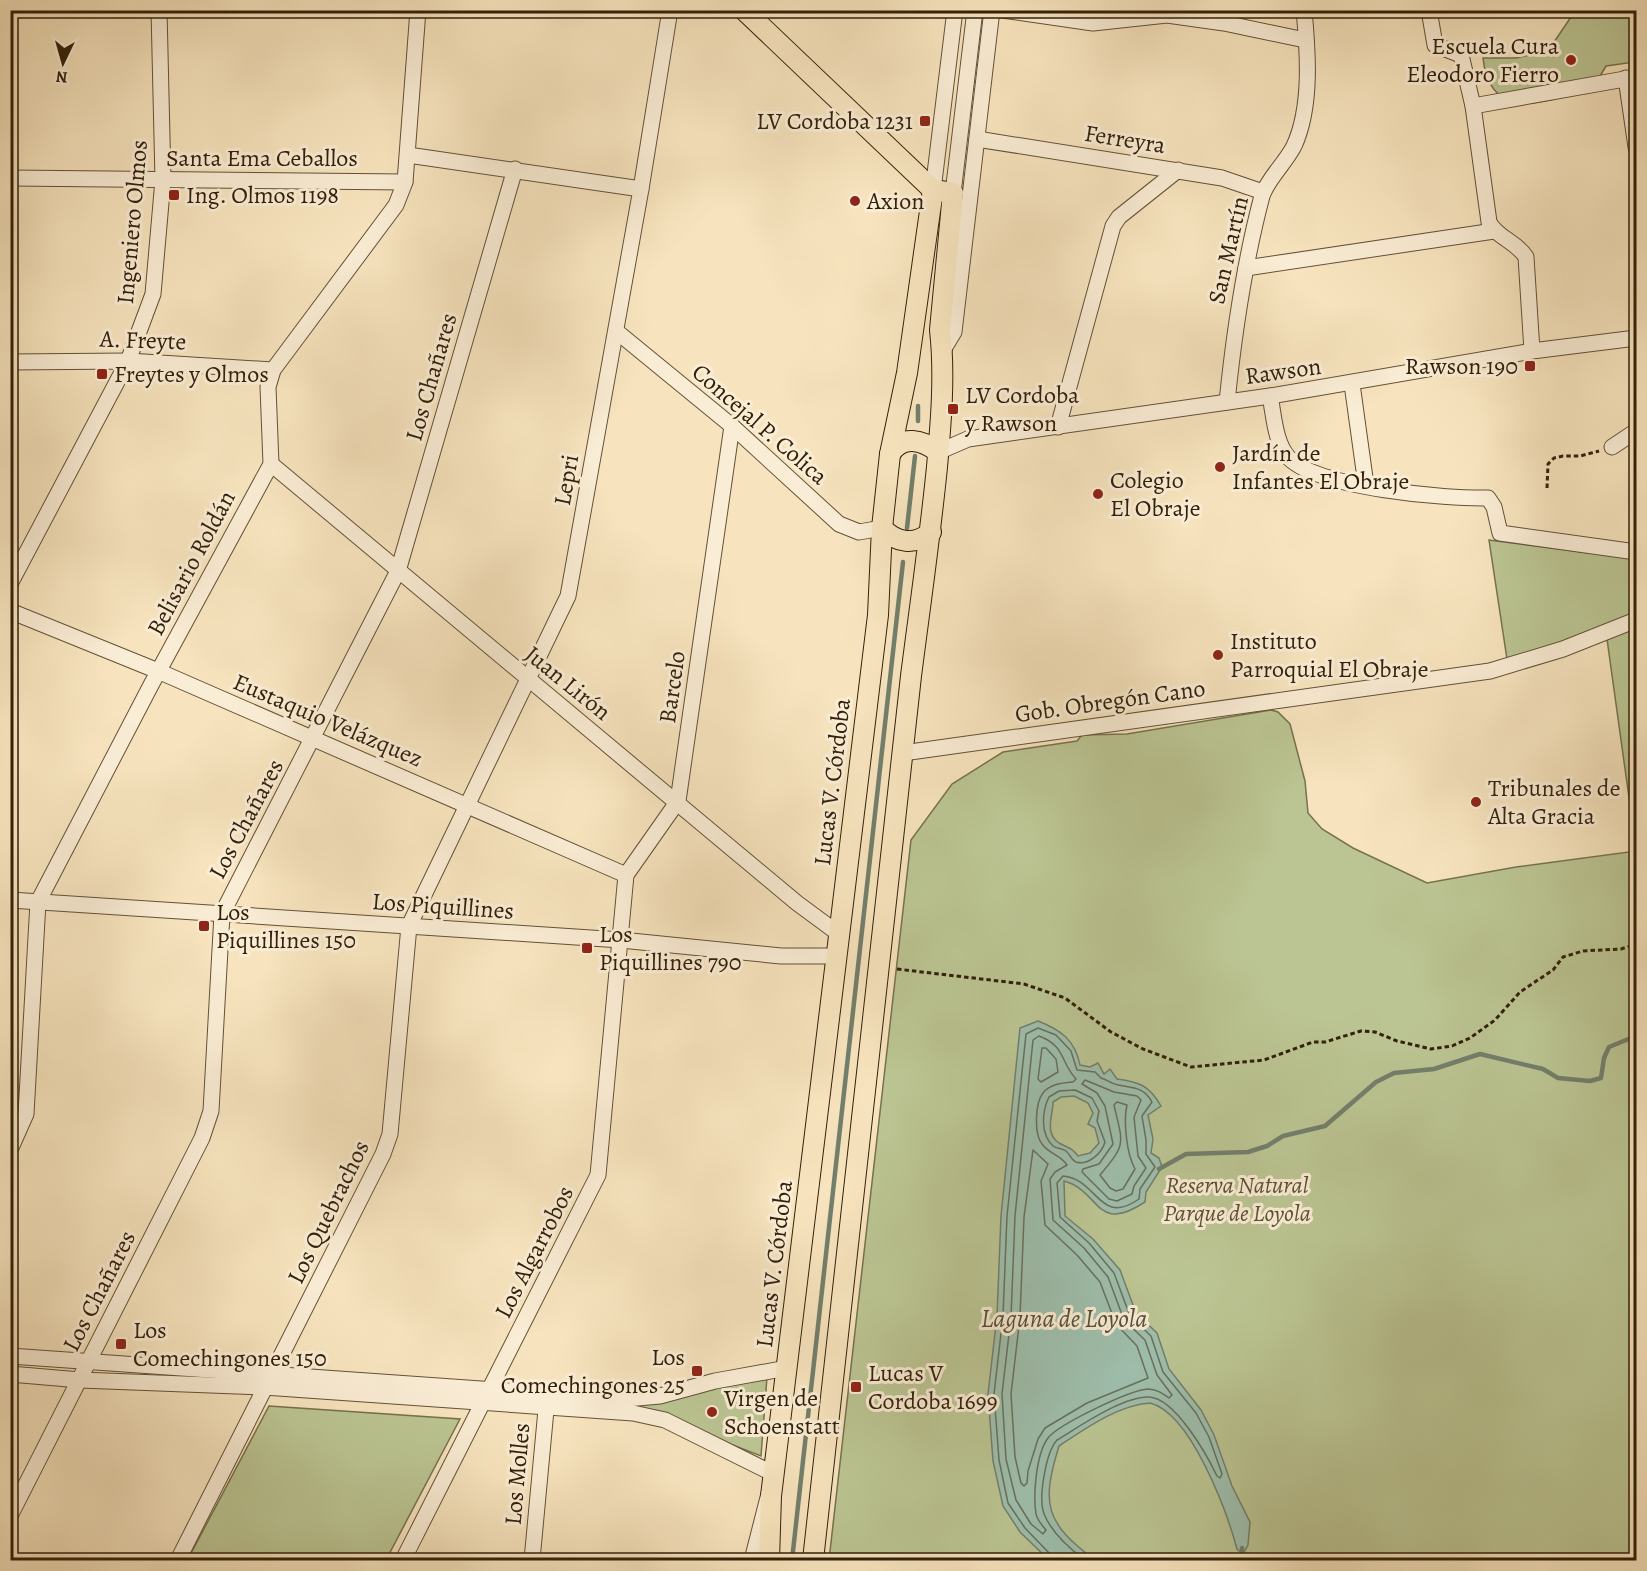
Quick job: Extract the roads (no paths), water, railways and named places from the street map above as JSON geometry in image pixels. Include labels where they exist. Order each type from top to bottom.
[{"type":"main road","points":[[744,10],[933,190],[953,193],[940,330],[942,352],[938,452],[931,532],[903,753],[813,1560]]},
{"type":"main road","name":"Lucas V. Córdoba","points":[[769,1560],[768,1527],[774,1474],[878,615],[882,528],[890,454],[907,373],[933,190]]},
{"type":"main road","points":[[890,454],[899,444],[913,441],[927,444],[938,452]]},
{"type":"main road","points":[[882,528],[897,539],[911,542],[931,532]]},
{"type":"street","name":"Ingeniero Olmos","points":[[10,584],[128,361],[153,294],[163,180],[159,10]]},
{"type":"street","name":"Belisario Roldán","points":[[10,1150],[26,1114],[38,902],[158,671],[270,464],[268,387],[273,370],[396,205],[405,182],[418,10]]},
{"type":"street","name":"Lepri","points":[[409,926],[568,596],[641,189],[670,10]]},
{"type":"street","name":"Lucas V. Córdoba","points":[[933,190],[955,10]]},
{"type":"street","points":[[953,193],[975,10]]},
{"type":"street","points":[[942,352],[954,332],[992,10]]},
{"type":"street","points":[[1002,10],[1093,23],[1167,15],[1224,23],[1305,40]]},
{"type":"street","name":"San Martín","points":[[1227,402],[1235,323],[1263,192],[1287,161],[1301,125],[1306,82],[1304,10]]},
{"type":"street","points":[[1429,10],[1435,45],[1461,55],[1473,106],[1489,222],[1494,231],[1520,246],[1526,257],[1532,351]]},
{"type":"street","points":[[1473,106],[1631,77],[1636,147]]},
{"type":"street","name":"Ferreyra","points":[[977,139],[1222,178],[1263,192]]},
{"type":"street","points":[[408,155],[641,189]]},
{"type":"street","name":"Los Chañares","points":[[10,1516],[202,1138],[211,1111],[222,914],[314,739],[398,571],[515,169]]},
{"type":"street","points":[[1058,427],[1113,226],[1119,217],[1178,170]]},
{"type":"street","name":"Santa Ema Ceballos","points":[[10,178],[405,182]]},
{"type":"street","points":[[1246,268],[1494,231]]},
{"type":"street","name":"Concejal P. Colica","points":[[616,331],[732,426],[839,524],[859,532],[882,528]]},
{"type":"street","name":"Rawson","points":[[938,452],[968,439],[1352,384],[1532,351],[1636,338]]},
{"type":"street","name":"A. Freyte","points":[[10,362],[128,361],[273,370]]},
{"type":"street","points":[[1352,384],[1366,485]]},
{"type":"street","points":[[1270,396],[1281,448],[1290,459],[1313,473],[1366,485],[1461,499],[1488,498],[1494,507],[1500,533],[1636,552]]},
{"type":"street","name":"Barcelo","points":[[626,875],[678,801],[732,426]]},
{"type":"street","points":[[1612,447],[1636,431]]},
{"type":"street","name":"Juan Lirón","points":[[270,464],[528,680],[678,801],[797,903],[839,934]]},
{"type":"street","name":"Eustaquio Velázquez","points":[[10,612],[158,671],[626,875]]},
{"type":"street","name":"Gob. Obregón Cano","points":[[903,753],[1490,670],[1563,649],[1636,620]]},
{"type":"street","points":[[621,940],[626,875]]},
{"type":"street","name":"Los Piquillines","points":[[10,900],[621,940],[781,956],[837,956]]},
{"type":"street","name":"Los Quebrachos","points":[[178,1560],[383,1154],[390,1134],[409,926]]},
{"type":"street","name":"Los Algarrobos","points":[[403,1560],[484,1404],[489,1388],[589,1197],[598,1174],[621,940]]},
{"type":"street","points":[[10,1356],[642,1399],[715,1381],[787,1368]]},
{"type":"street","points":[[10,1374],[80,1380],[264,1387],[633,1413],[665,1420],[774,1474],[752,1560]]},
{"type":"street","name":"Los Molles","points":[[532,1560],[547,1392]]},
{"type":"water","name":"Laguna de Loyola","points":[[1038,1021],[1054,1028],[1071,1042],[1080,1065],[1090,1067],[1098,1063],[1104,1074],[1110,1069],[1117,1079],[1137,1083],[1148,1089],[1161,1106],[1148,1115],[1153,1139],[1151,1153],[1159,1158],[1162,1167],[1146,1192],[1145,1202],[1129,1211],[1116,1214],[1107,1212],[1076,1186],[1064,1181],[1065,1216],[1093,1239],[1120,1270],[1136,1313],[1157,1333],[1169,1369],[1201,1410],[1214,1435],[1232,1486],[1250,1522],[1248,1545],[1243,1554],[1237,1549],[1216,1489],[1193,1444],[1165,1411],[1150,1403],[1114,1413],[1059,1446],[1050,1483],[1049,1498],[1052,1511],[1066,1535],[1095,1560],[1049,1560],[1020,1532],[1003,1506],[993,1461],[988,1394],[997,1316],[1001,1216],[1020,1028]],"holes":[[[1074,1096],[1088,1103],[1093,1113],[1088,1124],[1095,1128],[1099,1143],[1090,1153],[1078,1156],[1054,1139],[1050,1124],[1053,1102],[1061,1097]]]},
{"type":"waterway","points":[[918,406],[918,421]]},
{"type":"waterway","points":[[907,528],[915,456]]},
{"type":"waterway","points":[[792,1560],[903,562]]},
{"type":"waterway","points":[[1159,1169],[1186,1154],[1248,1152],[1267,1146],[1283,1136],[1325,1126],[1376,1082],[1394,1073],[1434,1069],[1480,1054],[1543,1069],[1558,1078],[1590,1081],[1601,1078],[1604,1058],[1609,1047],[1636,1036]]},
{"type":"waterway","points":[[1242,1548],[1242,1560]]},
{"type":"place","name":"Escuela Cura Eleodoro Fierro","points":[[1571,60]]},
{"type":"place","name":"LV Cordoba 1231","points":[[925,121]]},
{"type":"place","name":"Ing. Olmos 1198","points":[[174,195]]},
{"type":"place","name":"Axion","points":[[855,201]]},
{"type":"place","name":"Rawson 190","points":[[1530,366]]},
{"type":"place","name":"Freytes y Olmos","points":[[102,374]]},
{"type":"place","name":"LV Cordoba y Rawson","points":[[953,409]]},
{"type":"place","name":"Jardín de Infantes El Obraje","points":[[1220,467]]},
{"type":"place","name":"Colegio El Obraje","points":[[1098,494]]},
{"type":"place","name":"Instituto Parroquial El Obraje","points":[[1218,655]]},
{"type":"place","name":"Tribunales de Alta Gracia","points":[[1476,802]]},
{"type":"place","name":"Los Piquillines 150","points":[[204,926]]},
{"type":"place","name":"Los Piquillines 790","points":[[587,948]]},
{"type":"place","name":"Los Comechingones 150","points":[[121,1344]]},
{"type":"place","name":"Los Comechingones 25","points":[[697,1371]]},
{"type":"place","name":"Lucas V Cordoba 1699","points":[[856,1387]]},
{"type":"place","name":"Virgen de Schoenstatt","points":[[712,1412]]},
{"type":"park label","name":"Reserva Natural Parque de Loyola","points":[[1237,1199]]}]
